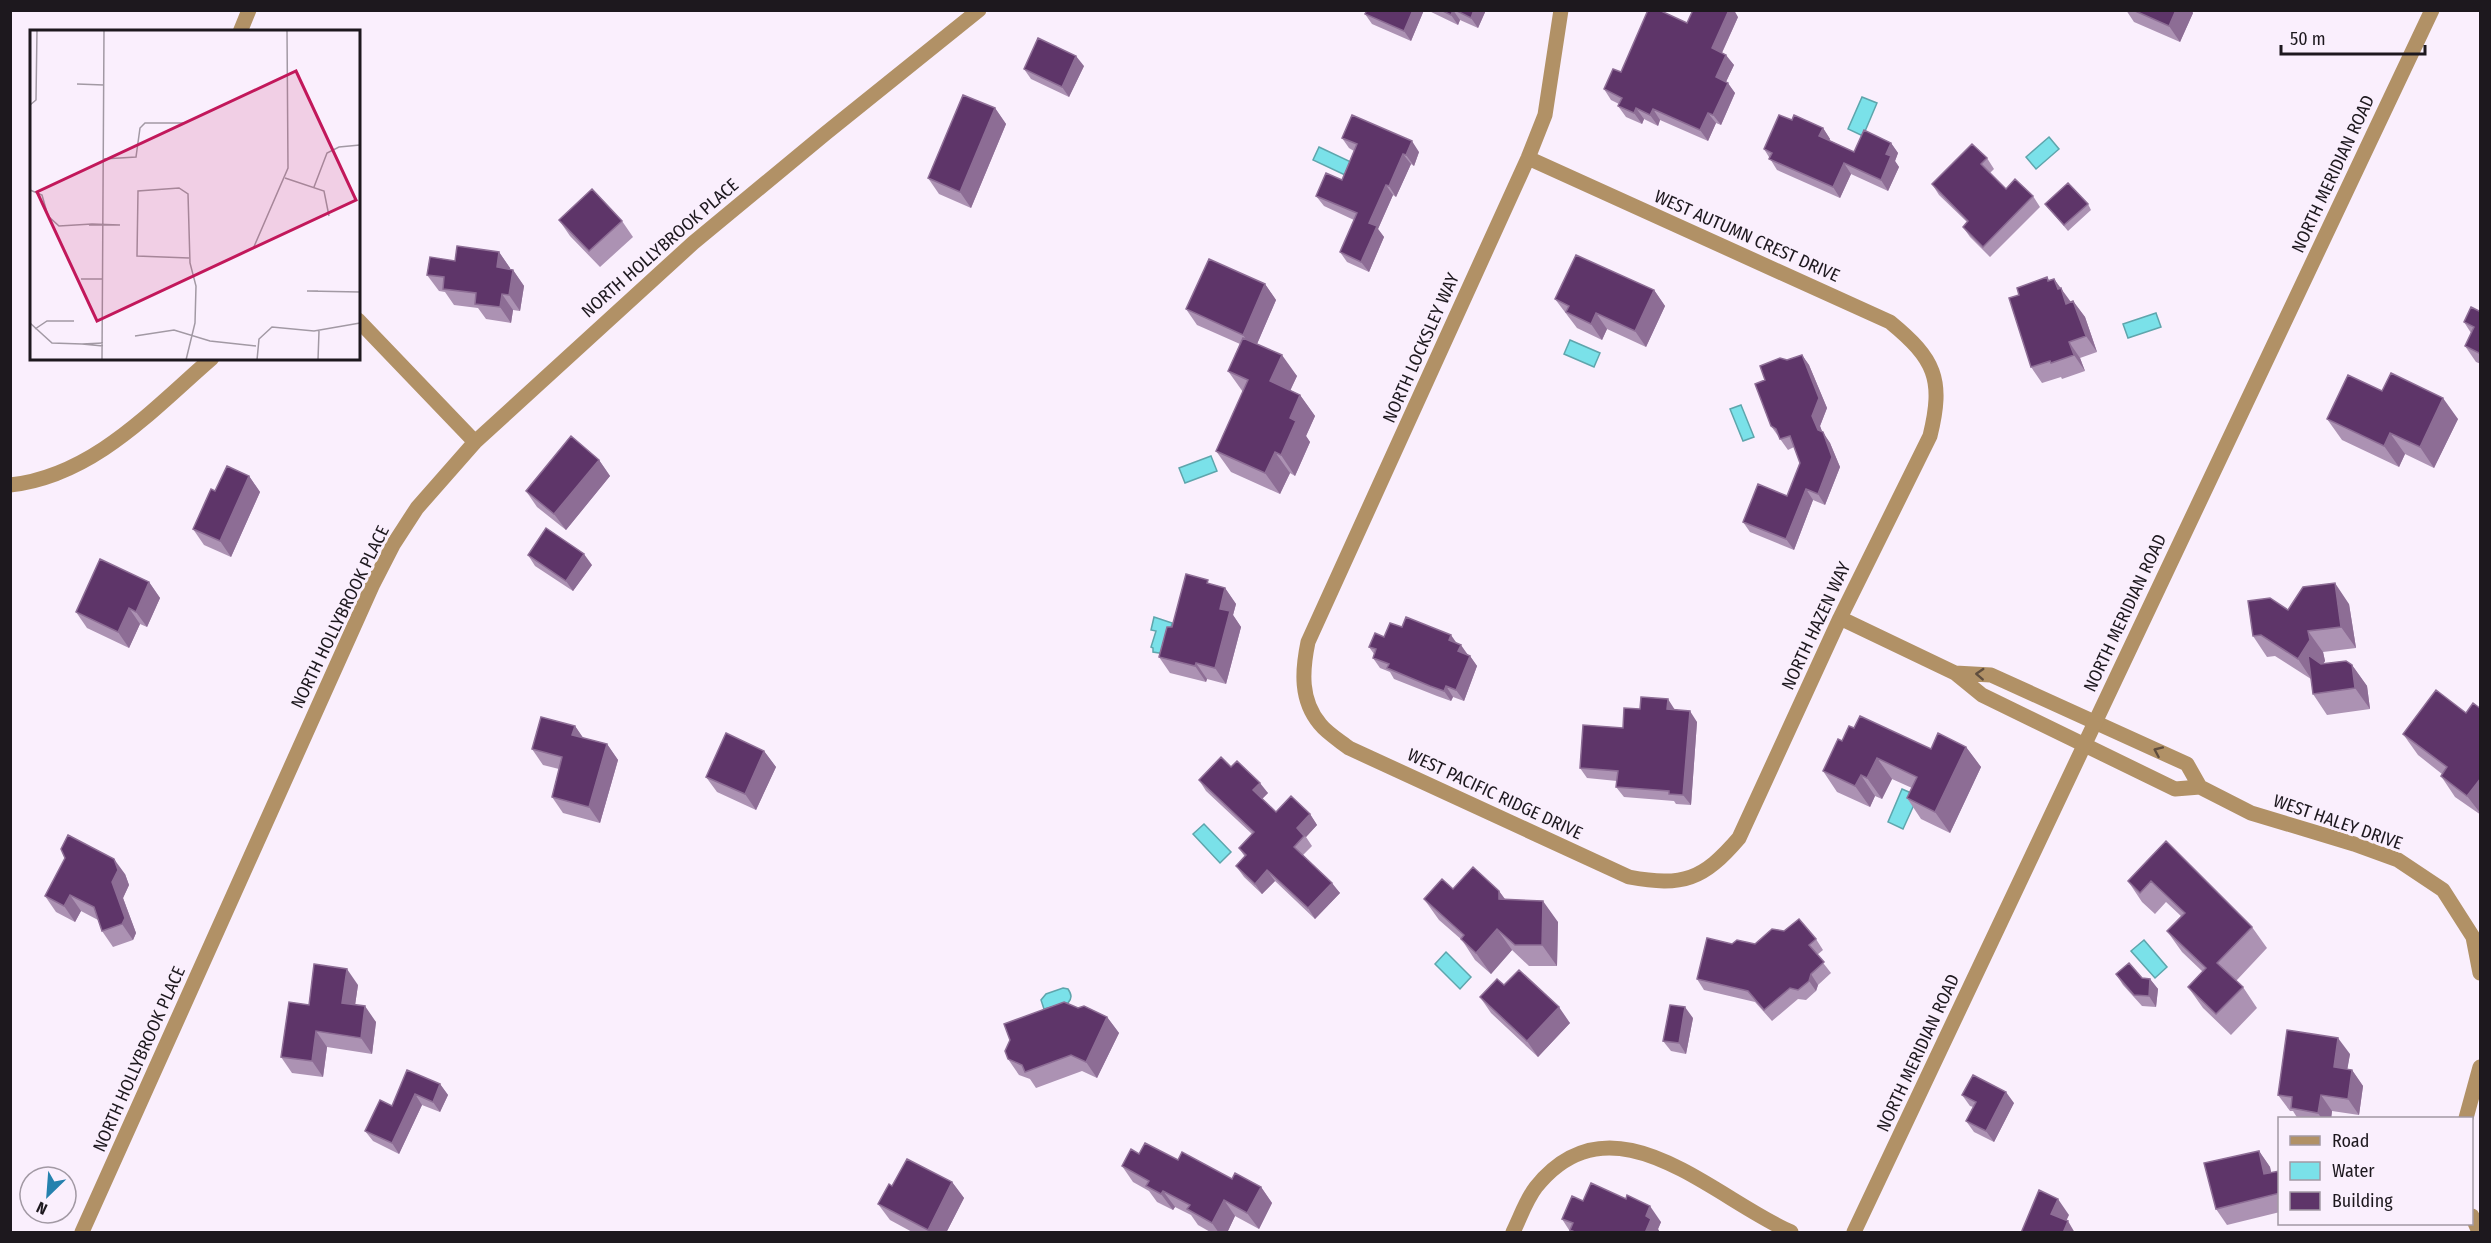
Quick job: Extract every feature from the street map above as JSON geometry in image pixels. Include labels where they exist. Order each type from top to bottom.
[{"type":"street","points":[[241,30],[249,10]]},
{"type":"street","name":"NORTH HOLLYBROOK PLACE","points":[[82,1233],[373,584],[393,544],[417,508],[475,442],[693,243],[979,10]]},
{"type":"street","name":"NORTH LOCKSLEY WAY","points":[[1305,697],[1303,669],[1308,642],[1528,158],[1545,115],[1561,10]]},
{"type":"street","name":"NORTH MERIDIAN ROAD","points":[[1854,1233],[2432,10]]},
{"type":"street","name":"WEST AUTUMN CREST DRIVE","points":[[1528,158],[1890,322],[1915,342],[1933,371]]},
{"type":"street","points":[[360,322],[475,442]]},
{"type":"street","points":[[10,486],[50,477],[101,452],[210,360]]},
{"type":"street","name":"NORTH HAZEN WAY","points":[[1691,878],[1720,861],[1739,838],[1840,618],[1930,436],[1937,405],[1933,371]]},
{"type":"street","name":"WEST HALEY DRIVE","points":[[1840,618],[1955,673],[1983,695],[2175,789],[2200,788],[2252,813],[2398,860],[2442,891],[2473,937],[2481,973]]},
{"type":"street","name":"WEST HALEY DRIVE","points":[[1955,673],[1992,675],[2187,764],[2200,788]]},
{"type":"street","name":"WEST PACIFIC RIDGE DRIVE","points":[[1305,697],[1320,724],[1358,752],[1629,877],[1659,882],[1691,878]]},
{"type":"street","points":[[2467,1117],[2481,1066]]},
{"type":"street","points":[[1513,1233],[1534,1190],[1552,1170],[1576,1155],[1602,1147],[1629,1148],[1668,1162],[1791,1233]]},
{"type":"street","points":[[2473,1218],[2479,1233]]},
{"type":"water","points":[[1862,97],[1877,103],[1863,136],[1848,129]]},
{"type":"water","points":[[2049,137],[2059,149],[2036,169],[2026,157]]},
{"type":"water","points":[[1319,147],[1351,162],[1345,175],[1313,160]]},
{"type":"water","points":[[2156,313],[2161,327],[2128,338],[2123,324]]},
{"type":"water","points":[[1570,340],[1600,353],[1594,367],[1564,354]]},
{"type":"water","points":[[1741,405],[1754,437],[1743,441],[1730,409]]},
{"type":"water","points":[[1211,456],[1217,471],[1185,483],[1179,468]]},
{"type":"water","points":[[1154,617],[1172,623],[1165,654],[1153,652],[1151,647],[1156,631],[1151,630]]},
{"type":"water","points":[[1902,789],[1918,796],[1903,829],[1888,822]]},
{"type":"water","points":[[1204,824],[1231,852],[1220,863],[1193,834]]},
{"type":"water","points":[[2144,940],[2167,967],[2155,978],[2131,951]]},
{"type":"water","points":[[1446,952],[1471,977],[1460,989],[1435,964]]},
{"type":"water","points":[[1063,988],[1068,989],[1070,993],[1071,998],[1068,1003],[1044,1009],[1041,1000],[1046,994]]},
{"type":"building","points":[[1367,10],[1413,10],[1404,31],[1365,14]]},
{"type":"building","points":[[1441,10],[1453,10],[1451,15]]},
{"type":"building","points":[[1455,10],[1474,10],[1471,18]]},
{"type":"building","points":[[1648,10],[1659,10],[1687,23],[1693,10],[1729,10],[1712,48],[1726,55],[1716,77],[1728,83],[1713,115],[1708,113],[1700,130],[1653,109],[1650,115],[1636,108],[1634,113],[1618,106],[1622,98],[1604,89],[1613,69],[1621,72]]},
{"type":"building","points":[[2133,10],[2176,10],[2169,26]]},
{"type":"building","points":[[1038,38],[1076,56],[1062,87],[1024,69]]},
{"type":"building","points":[[963,95],[995,108],[960,192],[928,178]]},
{"type":"building","points":[[1352,115],[1412,141],[1406,155],[1403,154],[1389,186],[1386,185],[1369,223],[1377,226],[1361,262],[1340,252],[1357,213],[1316,196],[1326,173],[1342,180],[1357,144],[1342,138]]},
{"type":"building","points":[[1779,115],[1792,120],[1794,115],[1823,128],[1819,136],[1854,152],[1864,130],[1891,143],[1886,154],[1891,156],[1881,180],[1844,163],[1833,187],[1769,159],[1772,153],[1764,149]]},
{"type":"building","points":[[1972,144],[1987,158],[1981,164],[2006,189],[2015,179],[2033,196],[1983,247],[1963,227],[1968,221],[1932,184]]},
{"type":"building","points":[[2068,183],[2088,204],[2064,225],[2045,204]]},
{"type":"building","points":[[592,189],[622,221],[589,251],[559,220]]},
{"type":"building","points":[[457,246],[499,252],[497,267],[513,270],[509,295],[502,294],[500,307],[475,304],[476,293],[443,289],[444,277],[427,275],[430,257],[455,261]]},
{"type":"building","points":[[1576,255],[1654,290],[1635,331],[1596,313],[1591,324],[1566,312],[1569,306],[1555,299]]},
{"type":"building","points":[[1209,259],[1265,284],[1243,335],[1186,309]]},
{"type":"building","points":[[2047,277],[2048,281],[2054,279],[2058,289],[2061,288],[2066,304],[2073,301],[2086,336],[2069,342],[2074,355],[2031,367],[2009,298],[2019,295],[2017,288]]},
{"type":"building","points":[[2471,307],[2481,312],[2481,354],[2465,346],[2474,327],[2464,322]]},
{"type":"building","points":[[1243,338],[1282,355],[1270,381],[1300,395],[1290,418],[1296,421],[1281,455],[1275,452],[1265,473],[1216,451],[1248,380],[1228,371]]},
{"type":"building","points":[[1802,355],[1819,398],[1812,416],[1818,430],[1823,432],[1832,457],[1818,494],[1806,489],[1786,539],[1743,522],[1758,484],[1787,496],[1800,463],[1790,436],[1780,439],[1776,429],[1771,426],[1755,384],[1765,380],[1760,366],[1780,358],[1787,360]]},
{"type":"building","points":[[2391,373],[2443,398],[2420,447],[2390,433],[2384,446],[2327,419],[2348,375],[2382,391]]},
{"type":"building","points":[[571,436],[599,460],[554,514],[526,491]]},
{"type":"building","points":[[227,466],[249,476],[220,541],[193,529],[211,489],[215,491]]},
{"type":"building","points":[[546,528],[584,554],[566,581],[528,555]]},
{"type":"building","points":[[100,559],[149,582],[136,612],[129,608],[118,632],[76,612]]},
{"type":"building","points":[[1186,574],[1225,588],[1220,609],[1230,611],[1215,668],[1196,663],[1195,666],[1159,657],[1167,627],[1172,627]]},
{"type":"building","points":[[2335,583],[2341,627],[2308,631],[2310,640],[2298,659],[2261,635],[2253,636],[2248,601],[2270,598],[2288,610],[2303,587]]},
{"type":"building","points":[[1406,617],[1451,635],[1449,640],[1461,645],[1458,651],[1470,656],[1456,690],[1446,686],[1444,691],[1430,686],[1387,668],[1389,664],[1373,658],[1376,649],[1369,647],[1375,633],[1384,637],[1390,623],[1402,627]]},
{"type":"building","points":[[2308,655],[2321,664],[2346,661],[2352,665],[2355,688],[2313,694]]},
{"type":"building","points":[[2436,690],[2466,713],[2473,703],[2481,709],[2481,778],[2467,796],[2441,776],[2447,767],[2403,734]]},
{"type":"building","points":[[1641,697],[1668,699],[1667,709],[1690,711],[1683,795],[1669,794],[1669,791],[1616,787],[1618,771],[1580,768],[1583,725],[1623,728],[1624,708],[1640,709]]},
{"type":"building","points":[[1860,716],[1931,749],[1938,733],[1966,747],[1935,812],[1907,798],[1917,777],[1877,758],[1867,778],[1861,775],[1855,786],[1823,771],[1838,739],[1842,741],[1849,726],[1854,728]]},
{"type":"building","points":[[541,717],[575,726],[572,735],[607,744],[589,807],[552,797],[562,757],[532,749]]},
{"type":"building","points":[[726,733],[764,751],[745,794],[706,777]]},
{"type":"building","points":[[1221,757],[1231,767],[1237,761],[1260,783],[1253,790],[1276,812],[1291,796],[1310,814],[1297,828],[1304,836],[1294,847],[1332,883],[1308,908],[1267,870],[1255,884],[1236,866],[1246,855],[1239,848],[1254,832],[1199,780]]},
{"type":"building","points":[[68,835],[114,859],[118,870],[112,882],[125,918],[122,924],[102,931],[94,907],[70,895],[64,906],[45,896],[65,858],[61,849]]},
{"type":"building","points":[[2166,841],[2252,927],[2217,963],[2243,987],[2216,1014],[2188,987],[2206,968],[2167,931],[2185,913],[2151,881],[2140,893],[2128,881]]},
{"type":"building","points":[[1473,867],[1499,891],[1499,899],[1543,901],[1542,945],[1515,945],[1497,929],[1476,953],[1461,939],[1464,935],[1424,899],[1442,879],[1453,889]]},
{"type":"building","points":[[1799,919],[1816,939],[1809,945],[1824,962],[1811,974],[1809,981],[1798,990],[1790,988],[1764,1010],[1748,991],[1697,979],[1707,938],[1732,944],[1737,940],[1755,944],[1772,929],[1784,931]]},
{"type":"building","points":[[2129,963],[2142,978],[2150,979],[2149,996],[2134,995],[2116,974]]},
{"type":"building","points":[[314,964],[347,969],[342,1003],[365,1006],[361,1038],[316,1031],[312,1061],[281,1057],[289,1002],[309,1005]]},
{"type":"building","points":[[1519,970],[1559,1007],[1527,1041],[1480,997],[1497,979],[1504,985]]},
{"type":"building","points":[[1064,1002],[1078,1008],[1084,1006],[1107,1017],[1086,1062],[1071,1055],[1025,1072],[1022,1065],[1008,1059],[1005,1051],[1010,1040],[1004,1024]]},
{"type":"building","points":[[1670,1005],[1685,1007],[1679,1043],[1663,1041]]},
{"type":"building","points":[[2287,1030],[2338,1038],[2334,1067],[2352,1070],[2348,1099],[2321,1095],[2318,1113],[2291,1108],[2292,1097],[2278,1095]]},
{"type":"building","points":[[407,1070],[440,1084],[433,1102],[415,1094],[392,1143],[365,1131],[380,1100],[392,1106]]},
{"type":"building","points":[[1973,1075],[2006,1092],[1986,1131],[1966,1121],[1976,1102],[1962,1095]]},
{"type":"building","points":[[1145,1143],[1178,1160],[1182,1152],[1232,1179],[1235,1173],[1261,1187],[1247,1213],[1224,1200],[1212,1223],[1187,1209],[1190,1205],[1163,1191],[1161,1194],[1146,1186],[1149,1181],[1122,1166],[1131,1149],[1139,1154]]},
{"type":"building","points":[[2259,1151],[2264,1174],[2278,1171],[2278,1194],[2216,1209],[2204,1163]]},
{"type":"building","points":[[907,1159],[952,1182],[928,1230],[878,1204],[889,1184],[892,1186]]},
{"type":"building","points":[[1591,1183],[1626,1199],[1627,1195],[1650,1206],[1646,1216],[1651,1219],[1645,1233],[1577,1233],[1570,1230],[1573,1223],[1562,1219],[1572,1196],[1583,1201]]},
{"type":"building","points":[[2039,1190],[2058,1199],[2051,1214],[2068,1221],[2063,1233],[2021,1233]]}]
